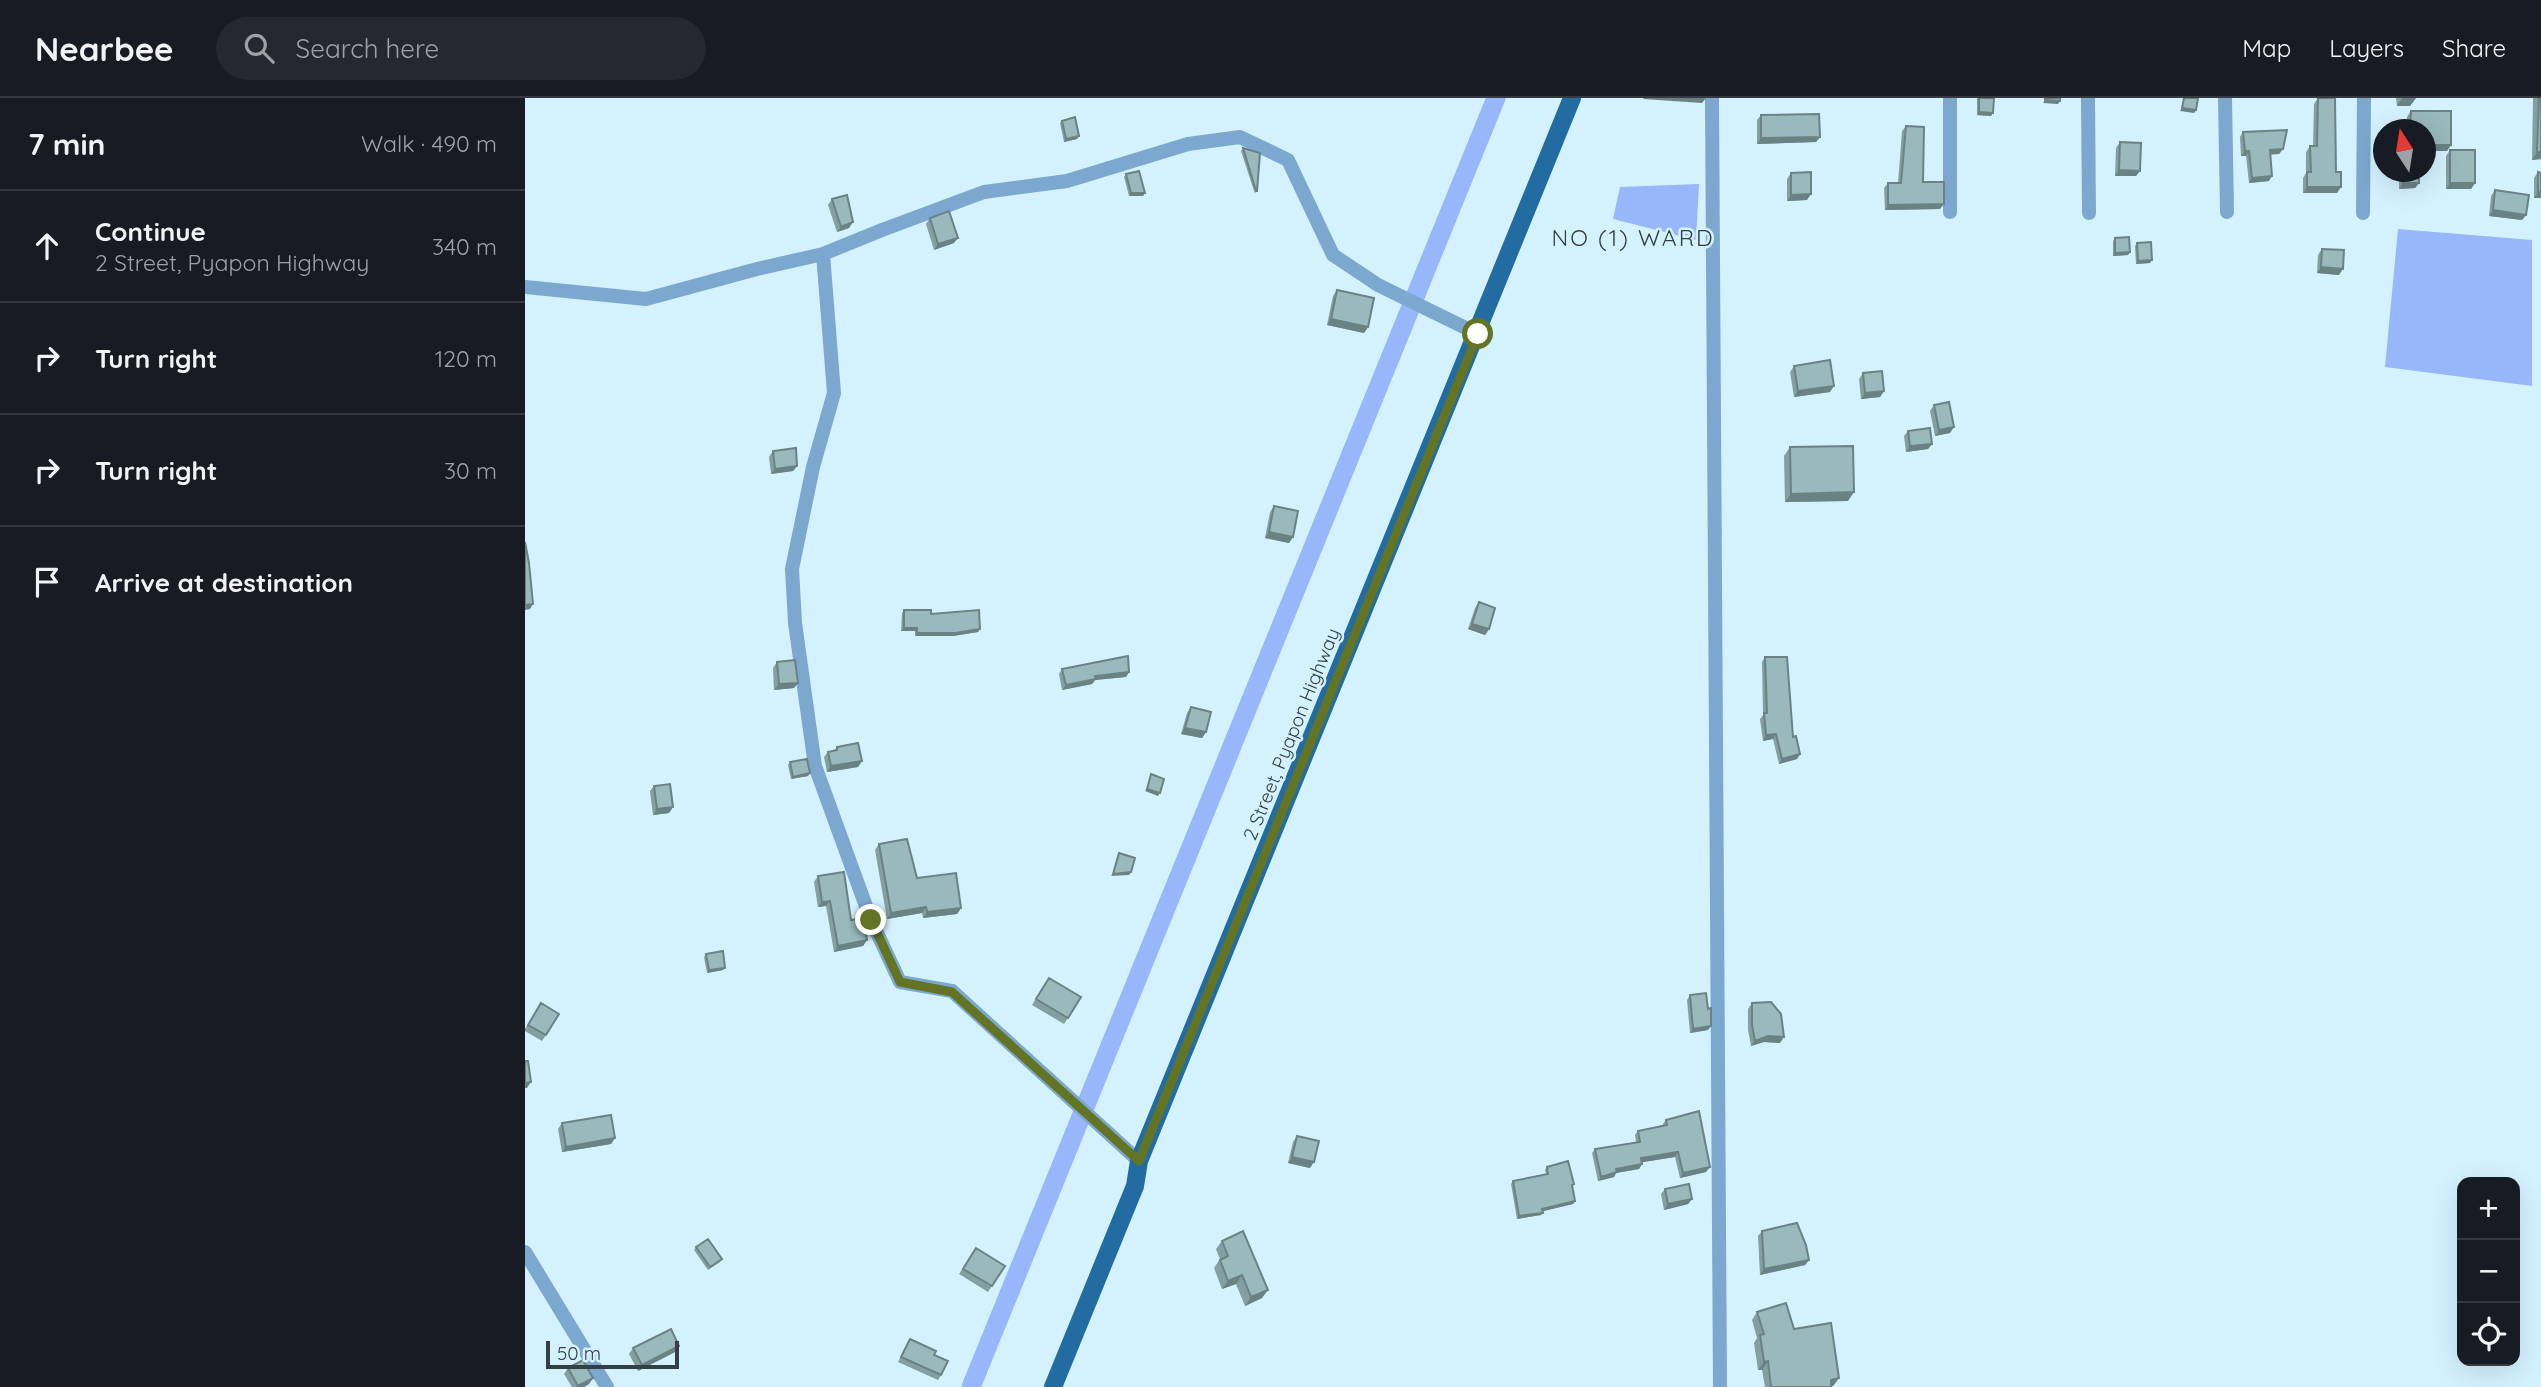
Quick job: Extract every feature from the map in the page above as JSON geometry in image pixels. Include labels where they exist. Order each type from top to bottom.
[{"type":"main road","name":"2 Street, Pyapon Highway","points":[[1053,1387],[1135,1186],[1139,1161],[1572,98]]},
{"type":"street","points":[[1711,98],[1720,1387]]},
{"type":"street","points":[[1949,98],[1950,212]]},
{"type":"street","points":[[2088,98],[2089,212]]},
{"type":"street","points":[[2225,98],[2227,212]]},
{"type":"street","points":[[2363,213],[2364,98]]},
{"type":"street","points":[[525,287],[646,299],[823,254],[984,192],[1067,181],[1188,144],[1240,137],[1287,160],[1333,255],[1378,285],[1478,334]]},
{"type":"street","points":[[823,254],[834,393],[813,467],[792,569],[795,623],[815,766],[871,920],[900,982],[952,992],[1139,1161]]},
{"type":"street","points":[[525,1252],[607,1387]]},
{"type":"water","points":[[1699,184],[1696,240],[1613,219],[1620,187]]},
{"type":"water","points":[[2398,229],[2532,240],[2532,386],[2385,367]]},
{"type":"building","points":[[1979,98],[1994,98],[1993,113],[1979,112]]},
{"type":"building","points":[[2060,98],[2060,101],[2045,100]]},
{"type":"building","points":[[2184,98],[2198,98],[2196,110],[2182,108]]},
{"type":"building","points":[[2318,98],[2335,98],[2336,172],[2341,172],[2341,187],[2307,187],[2307,172],[2311,172],[2310,146],[2317,146]]},
{"type":"building","points":[[2539,98],[2541,152],[2537,152]]},
{"type":"building","points":[[2411,111],[2451,111],[2451,145],[2436,145],[2436,119],[2411,119]]},
{"type":"building","points":[[1819,114],[1820,137],[1761,138],[1761,115]]},
{"type":"building","points":[[1075,117],[1079,136],[1066,139],[1062,121]]},
{"type":"building","points":[[1906,126],[1924,127],[1923,182],[1944,182],[1944,204],[1888,205],[1888,183],[1901,183]]},
{"type":"building","points":[[2287,130],[2283,149],[2270,150],[2272,176],[2252,178],[2249,151],[2245,151],[2243,132]]},
{"type":"building","points":[[2120,142],[2141,143],[2140,171],[2119,170]]},
{"type":"building","points":[[1243,148],[1260,153],[1257,191],[1256,191]]},
{"type":"building","points":[[2450,150],[2475,150],[2475,183],[2450,183]]},
{"type":"building","points":[[1139,171],[1145,193],[1131,193],[1126,174]]},
{"type":"building","points":[[1811,172],[1811,194],[1791,195],[1791,173]]},
{"type":"building","points":[[2538,172],[2541,173],[2541,192],[2538,192]]},
{"type":"building","points":[[2495,190],[2529,195],[2526,215],[2493,210]]},
{"type":"building","points":[[847,195],[853,222],[841,227],[832,199]]},
{"type":"building","points":[[949,211],[958,238],[938,244],[930,218]]},
{"type":"building","points":[[2129,237],[2130,252],[2115,253],[2115,238]]},
{"type":"building","points":[[2151,242],[2152,260],[2138,261],[2137,243]]},
{"type":"building","points":[[2322,249],[2344,250],[2343,269],[2321,267]]},
{"type":"building","points":[[1337,290],[1374,298],[1368,327],[1331,319]]},
{"type":"building","points":[[1830,360],[1834,386],[1798,391],[1794,366]]},
{"type":"building","points":[[1882,371],[1884,391],[1865,393],[1863,373]]},
{"type":"building","points":[[1949,402],[1954,427],[1939,430],[1934,405]]},
{"type":"building","points":[[1930,428],[1932,444],[1910,446],[1908,431]]},
{"type":"building","points":[[1853,446],[1854,492],[1791,494],[1790,447]]},
{"type":"building","points":[[796,448],[797,466],[775,469],[773,451]]},
{"type":"building","points":[[1274,506],[1298,511],[1293,537],[1269,532]]},
{"type":"building","points":[[525,542],[533,604],[525,605]]},
{"type":"building","points":[[1479,602],[1495,608],[1489,629],[1472,624]]},
{"type":"building","points":[[904,610],[931,610],[931,614],[979,610],[980,629],[955,633],[917,633],[917,628],[904,628]]},
{"type":"building","points":[[1128,656],[1129,672],[1095,676],[1096,679],[1066,685],[1062,669]]},
{"type":"building","points":[[1765,657],[1787,657],[1793,737],[1796,736],[1800,754],[1782,759],[1776,734],[1766,735]]},
{"type":"building","points":[[795,660],[798,683],[779,684],[777,662]]},
{"type":"building","points":[[1191,707],[1211,712],[1206,732],[1185,728]]},
{"type":"building","points":[[858,743],[862,761],[831,766],[828,752],[837,750],[837,747]]},
{"type":"building","points":[[807,759],[810,773],[793,777],[790,762]]},
{"type":"building","points":[[1151,774],[1164,779],[1160,793],[1147,789]]},
{"type":"building","points":[[670,784],[673,807],[657,809],[654,786]]},
{"type":"building","points":[[907,839],[917,878],[956,873],[961,908],[927,912],[926,907],[891,913],[879,844]]},
{"type":"building","points":[[1119,853],[1135,858],[1131,872],[1113,874]]},
{"type":"building","points":[[844,872],[851,920],[863,918],[867,940],[838,946],[830,901],[822,902],[818,876]]},
{"type":"building","points":[[723,951],[725,968],[709,970],[706,954]]},
{"type":"building","points":[[1049,978],[1081,997],[1068,1018],[1036,999]]},
{"type":"building","points":[[1706,993],[1708,1009],[1711,1008],[1711,1026],[1693,1029],[1690,995]]},
{"type":"building","points":[[1771,1002],[1781,1014],[1784,1037],[1768,1036],[1755,1041],[1752,1003]]},
{"type":"building","points":[[541,1003],[559,1014],[546,1035],[528,1025]]},
{"type":"building","points":[[525,1061],[528,1061],[531,1082],[525,1083]]},
{"type":"building","points":[[1699,1111],[1710,1167],[1683,1173],[1678,1152],[1641,1158],[1642,1164],[1616,1169],[1617,1172],[1601,1177],[1595,1149],[1640,1142],[1638,1131],[1667,1125],[1666,1120]]},
{"type":"building","points":[[611,1115],[615,1138],[566,1147],[562,1123]]},
{"type":"building","points":[[1297,1136],[1319,1141],[1314,1162],[1292,1157]]},
{"type":"building","points":[[1568,1161],[1575,1201],[1542,1209],[1543,1213],[1519,1216],[1513,1181],[1548,1174],[1547,1167]]},
{"type":"building","points":[[1689,1184],[1692,1199],[1668,1204],[1665,1189]]},
{"type":"building","points":[[1797,1223],[1809,1260],[1764,1269],[1762,1231]]},
{"type":"building","points":[[1243,1231],[1268,1290],[1251,1297],[1242,1275],[1228,1281],[1220,1260],[1228,1256],[1222,1241]]},
{"type":"building","points":[[708,1239],[722,1259],[710,1267],[696,1247]]},
{"type":"building","points":[[976,1248],[1005,1266],[992,1286],[963,1269]]},
{"type":"building","points":[[1786,1303],[1794,1329],[1831,1323],[1839,1378],[1831,1380],[1831,1387],[1771,1387],[1768,1361],[1764,1362],[1760,1335],[1764,1334],[1757,1312]]},
{"type":"building","points":[[671,1329],[679,1346],[642,1365],[633,1348]]},
{"type":"building","points":[[910,1339],[936,1351],[934,1355],[948,1361],[941,1375],[901,1357]]},
{"type":"building","points":[[583,1360],[593,1378],[578,1386],[568,1368]]},
{"type":"waterway","points":[[971,1387],[1496,98]]},
{"type":"district","name":"NO (1) WARD","points":[[1633,238]]},
{"type":"route","points":[[871,920],[900,982],[952,992],[1139,1161],[1478,334]]}]
